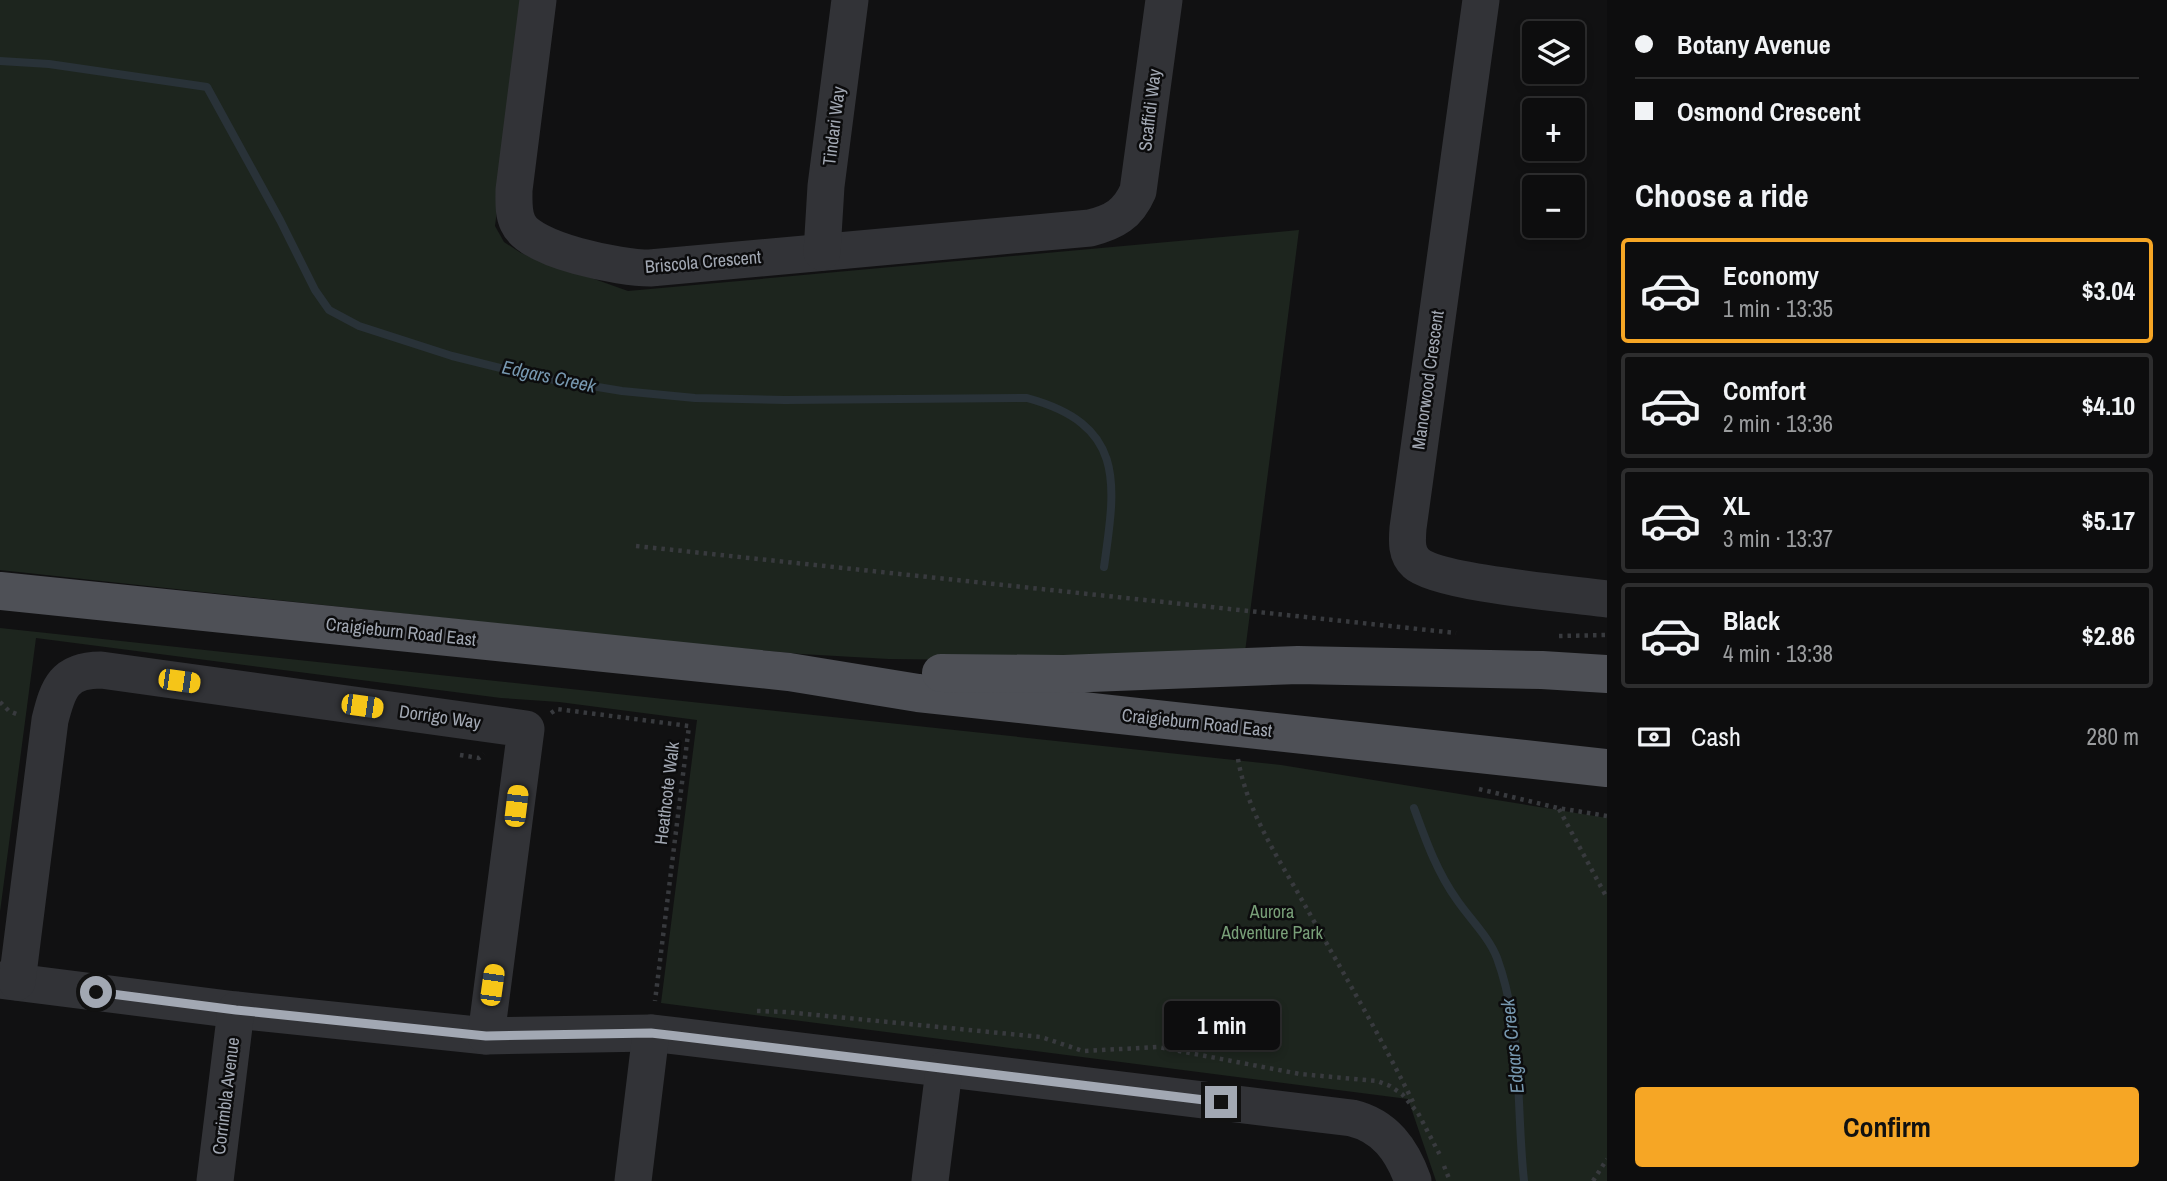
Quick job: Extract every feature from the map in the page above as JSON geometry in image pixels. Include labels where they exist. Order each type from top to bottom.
[{"type":"main road","name":"Craigieburn Road East","points":[[5,591],[789,672],[918,693],[1607,768]]},
{"type":"main road","name":"Craigieburn Road East","points":[[789,672],[1064,674],[1298,665],[1542,670],[1607,674]]},
{"type":"street","name":"Briscola Crescent","points":[[538,0],[514,190],[514,210],[518,225],[527,236],[541,244],[610,265],[650,268],[1090,228],[1108,223],[1122,215]]},
{"type":"street","name":"Tindari Way","points":[[822,252],[826,186],[850,0]]},
{"type":"street","name":"Scaffidi Way","points":[[1122,215],[1132,204],[1138,191],[1164,0]]},
{"type":"street","name":"Manorwood Crescent","points":[[1481,0],[1408,528],[1408,552],[1418,566],[1445,577],[1607,599]]},
{"type":"street","name":"Dorrigo Way","points":[[8,981],[50,720],[55,701],[65,681],[74,673],[101,670],[526,729]]},
{"type":"street","points":[[486,1036],[526,729]]},
{"type":"street","points":[[8,981],[236,1010],[486,1036],[651,1033],[1364,1121],[1377,1126],[1390,1138],[1403,1157],[1413,1181]]},
{"type":"street","name":"Corrimbla Avenue","points":[[215,1181],[236,1010]]},
{"type":"street","points":[[633,1181],[651,1033]]},
{"type":"street","points":[[930,1181],[944,1070]]},
{"type":"path","points":[[636,546],[1466,634]]},
{"type":"path","points":[[1554,636],[1607,635]]},
{"type":"path","name":"Heathcote Walk","points":[[526,729],[557,709],[690,726],[651,1033]]},
{"type":"path","points":[[1237,748],[1241,779],[1261,826],[1373,1025],[1418,1113]]},
{"type":"path","points":[[1559,808],[1607,898]]},
{"type":"path","points":[[744,1011],[786,1012],[1041,1037],[1083,1051],[1141,1046]]},
{"type":"path","points":[[1593,1181],[1607,1159]]},
{"type":"green space","points":[[0,0],[523,0],[495,226],[504,242],[521,253],[628,291],[1299,230],[1245,652],[979,660],[801,654],[0,570]]},
{"type":"green space","name":"Aurora Adventure Park","points":[[0,628],[1281,765],[1607,818],[1607,1181],[1436,1181],[1408,1099],[661,1003],[697,720],[559,702],[501,698],[36,638],[0,912]]},
{"type":"waterway","name":"Edgars Creek","points":[[0,61],[49,64],[207,87],[315,290],[329,310],[359,326],[452,356],[537,377],[622,391],[695,398],[785,400],[1027,398],[1059,410],[1082,424],[1098,441],[1107,461],[1111,483],[1111,509],[1104,567]]},
{"type":"waterway","name":"Edgars Creek","points":[[1414,808],[1450,889],[1494,950],[1505,985],[1515,1040],[1524,1181]]},
{"type":"route","points":[[96,992],[236,1010],[486,1036],[651,1033],[1221,1102]]}]
